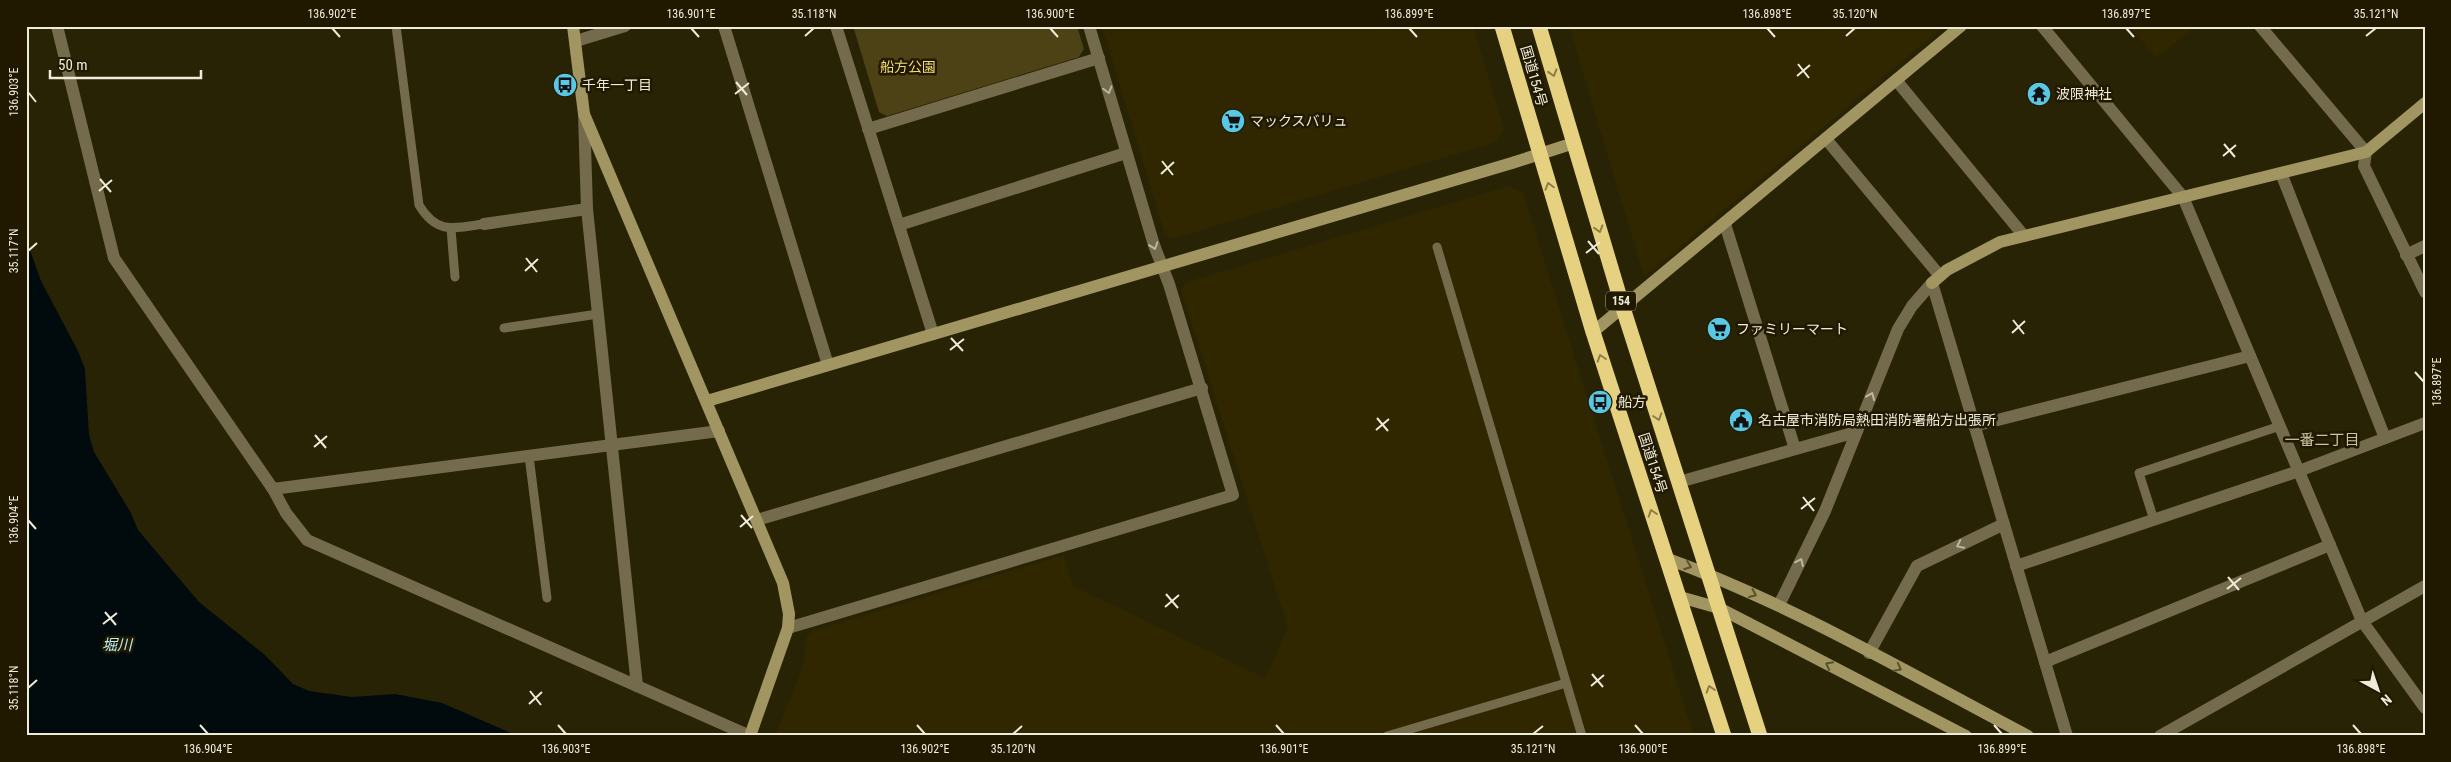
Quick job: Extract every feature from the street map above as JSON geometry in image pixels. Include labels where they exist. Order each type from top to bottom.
[{"type":"highway","name":"国道154号","points":[[1502,26],[1592,332],[1668,559],[1724,736]]},
{"type":"highway","name":"国道154号","points":[[1539,26],[1623,308],[1760,736]]},
{"type":"street","points":[[57,26],[114,258],[273,489],[286,513],[307,540],[750,736],[788,628],[788,614],[783,583],[584,114]]},
{"type":"street","points":[[573,26],[584,114],[587,209],[637,686]]},
{"type":"street","points":[[576,41],[625,26]]},
{"type":"street","points":[[724,26],[828,365]]},
{"type":"street","points":[[836,26],[933,334]]},
{"type":"street","points":[[788,628],[1233,495],[1202,388],[1126,153],[1089,26]]},
{"type":"street","points":[[1592,332],[1725,224],[1961,26]]},
{"type":"street","points":[[2042,26],[2183,197],[2362,621],[2425,708]]},
{"type":"street","points":[[2260,26],[2366,152],[2364,166],[2425,292]]},
{"type":"street","points":[[868,129],[1099,58]]},
{"type":"street","points":[[1896,80],[2024,236]]},
{"type":"street","points":[[1779,606],[1825,511],[1898,329],[1912,306],[1936,279],[1972,255],[2000,242],[2366,152],[2425,103]]},
{"type":"street","points":[[1826,139],[1936,279],[1974,426],[2067,736]]},
{"type":"street","points":[[707,401],[1162,267],[1540,154],[1574,142]]},
{"type":"street","points":[[898,225],[1126,153]]},
{"type":"street","points":[[2281,173],[2386,438]]},
{"type":"street","points":[[484,224],[587,209]]},
{"type":"street","points":[[1725,224],[1795,450]]},
{"type":"street","points":[[2406,255],[2425,246]]},
{"type":"street","points":[[1974,426],[2250,356]]},
{"type":"street","points":[[756,520],[1202,388]]},
{"type":"street","points":[[2016,566],[2299,471],[2425,423]]},
{"type":"street","points":[[273,489],[719,431]]},
{"type":"street","points":[[1680,482],[1856,432]]},
{"type":"street","points":[[1869,653],[1917,566],[2004,524]]},
{"type":"street","points":[[2045,662],[2330,545]]},
{"type":"street","points":[[1668,559],[1709,574],[1779,606],[2028,736]]},
{"type":"street","points":[[2160,736],[2425,586]]},
{"type":"street","points":[[1680,597],[1719,608],[1966,736]]},
{"type":"lane","points":[[396,26],[419,205],[427,219],[451,229],[484,224]]},
{"type":"lane","points":[[451,229],[455,277]]},
{"type":"lane","points":[[1437,247],[1582,736]]},
{"type":"lane","points":[[504,328],[598,314]]},
{"type":"lane","points":[[2154,520],[2139,472],[2280,426]]},
{"type":"lane","points":[[529,456],[547,598]]},
{"type":"lane","points":[[1387,736],[1566,683]]},
{"type":"shaded area","points":[[1102,26],[1473,26],[1504,129],[1496,142],[1172,239],[1165,235]]},
{"type":"shaded area","points":[[1569,26],[1944,26],[1644,277]]},
{"type":"shaded area","points":[[2130,26],[2196,26],[2156,58]]},
{"type":"shaded area","points":[[1509,186],[1523,193],[1694,736],[775,736],[797,682],[804,660],[807,636],[812,631],[1064,555],[1073,586],[1265,678],[1288,628],[1181,290],[1187,282]]},
{"type":"green space","name":"船方公園","points":[[853,26],[1077,26],[1084,49],[1079,57],[887,116],[879,112]]},
{"type":"water","name":"堀川","points":[[26,239],[41,281],[78,351],[85,369],[89,435],[94,452],[131,513],[138,530],[199,602],[265,655],[293,684],[309,691],[352,697],[395,694],[442,703],[518,736],[26,736]]},
{"type":"place","name":"千年一丁目","points":[[565,85]]},
{"type":"place","name":"波限神社","points":[[2039,94]]},
{"type":"place","name":"マックスバリュ","points":[[1233,121]]},
{"type":"place","name":"ファミリーマート","points":[[1719,329]]},
{"type":"place","name":"船方","points":[[1600,402]]},
{"type":"place","name":"名古屋市消防局熱田消防署船方出張所","points":[[1741,420]]},
{"type":"district","name":"一番二丁目","points":[[2322,440]]}]
